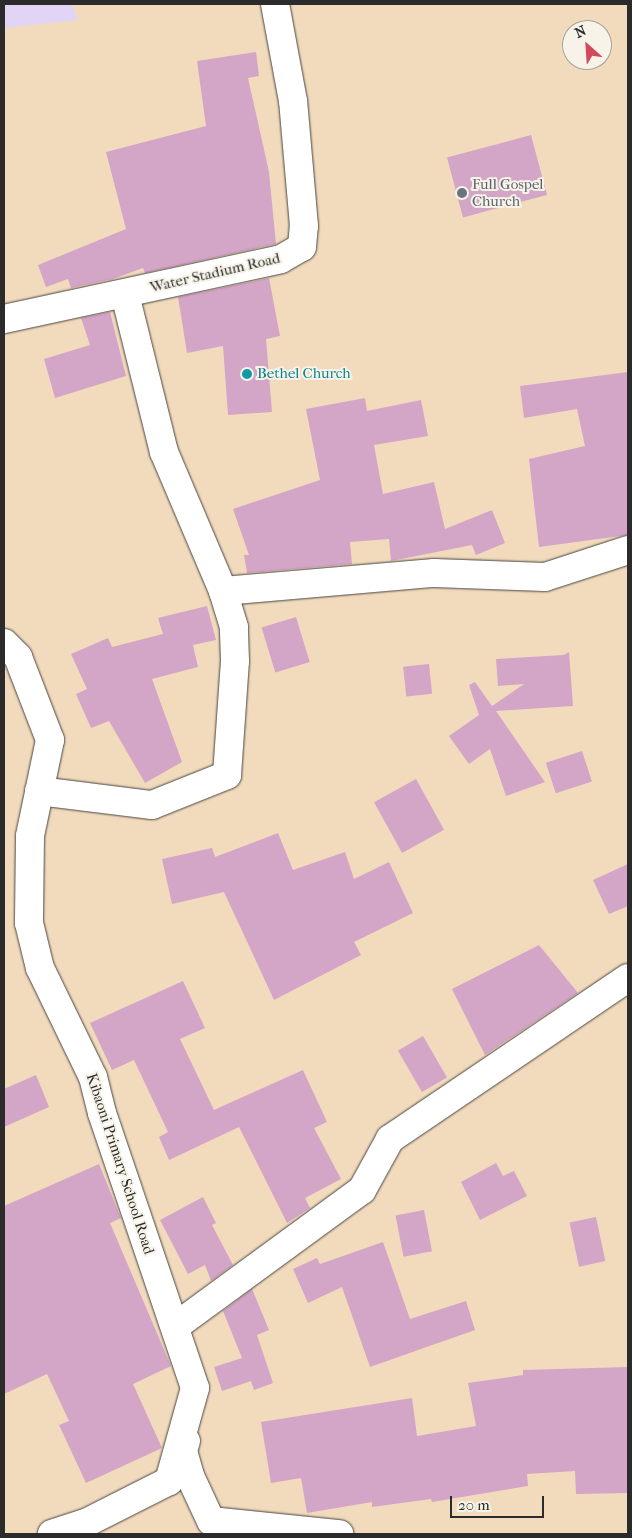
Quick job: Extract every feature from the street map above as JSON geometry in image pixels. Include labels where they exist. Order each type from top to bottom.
[{"type":"street","name":"Water Stadium Road","points":[[4,319],[281,259],[302,247],[304,226],[293,101],[275,4]]},
{"type":"street","points":[[39,791],[152,805],[227,775],[235,661],[234,627],[224,591],[164,452],[125,294]]},
{"type":"street","points":[[224,591],[434,573],[545,577],[628,550]]},
{"type":"street","name":"Kibaoni Primary School Road","points":[[4,643],[18,658],[50,740],[30,836],[29,923],[40,968],[93,1077],[105,1122],[176,1326],[195,1388]]},
{"type":"street","points":[[176,1326],[362,1190],[390,1139],[628,978]]},
{"type":"street","points":[[195,1388],[190,1429],[183,1450],[190,1476],[211,1521],[239,1534]]},
{"type":"street","points":[[52,1534],[88,1522],[169,1481],[195,1388]]},
{"type":"street","points":[[211,1521],[339,1534]]},
{"type":"shaded area","points":[[4,4],[72,4],[78,20],[4,28]]},
{"type":"building","points":[[256,52],[259,76],[248,78],[269,172],[276,244],[145,273],[143,268],[113,279],[71,288],[68,279],[46,287],[38,265],[126,229],[106,152],[206,126],[197,61]]},
{"type":"building","points":[[531,135],[547,195],[463,217],[447,158]]},
{"type":"building","points":[[269,278],[280,336],[266,339],[272,412],[228,415],[223,346],[187,353],[178,297]]},
{"type":"building","points":[[110,312],[126,376],[55,398],[44,359],[90,345],[81,318]]},
{"type":"building","points":[[628,372],[628,535],[539,547],[529,459],[585,446],[577,409],[524,418],[520,386]]},
{"type":"building","points":[[365,398],[367,411],[421,400],[428,436],[374,445],[383,494],[434,482],[445,529],[492,510],[505,543],[476,555],[472,545],[391,561],[389,539],[350,542],[352,564],[247,573],[244,555],[249,555],[233,509],[320,480],[306,409]]},
{"type":"building","points":[[207,606],[216,640],[193,645],[198,667],[152,679],[182,762],[145,783],[109,721],[91,728],[76,694],[87,689],[71,654],[108,638],[112,647],[163,634],[158,618]]},
{"type":"building","points":[[296,617],[310,662],[275,672],[262,628]]},
{"type":"building","points":[[569,652],[573,706],[496,711],[545,782],[506,796],[490,749],[469,764],[449,736],[479,715],[469,685],[475,682],[492,706],[524,684],[498,686],[496,659],[564,655]]},
{"type":"building","points":[[429,664],[432,694],[406,697],[403,667]]},
{"type":"building","points":[[582,751],[592,781],[556,793],[546,763]]},
{"type":"building","points":[[416,779],[444,830],[402,853],[374,802]]},
{"type":"building","points":[[278,833],[293,870],[345,852],[354,879],[389,862],[413,913],[354,942],[361,955],[274,1000],[224,892],[172,904],[162,859],[212,848],[215,857]]},
{"type":"building","points":[[628,864],[628,906],[609,914],[593,880]]},
{"type":"building","points":[[539,945],[578,993],[485,1055],[452,989]]},
{"type":"building","points":[[183,981],[205,1028],[180,1039],[214,1110],[303,1070],[327,1122],[314,1128],[341,1179],[305,1198],[310,1208],[287,1223],[239,1127],[169,1160],[159,1137],[168,1132],[134,1060],[112,1070],[90,1023]]},
{"type":"building","points":[[423,1036],[447,1078],[422,1092],[398,1050]]},
{"type":"building","points":[[36,1075],[49,1107],[4,1127],[4,1089]]},
{"type":"building","points":[[496,1163],[503,1176],[514,1171],[527,1196],[480,1220],[461,1182]]},
{"type":"building","points":[[99,1164],[121,1218],[110,1223],[171,1366],[133,1384],[162,1448],[86,1483],[59,1425],[69,1421],[47,1374],[4,1394],[4,1206]]},
{"type":"building","points":[[203,1197],[216,1223],[212,1225],[233,1265],[211,1281],[205,1265],[188,1274],[160,1220]]},
{"type":"building","points":[[424,1210],[432,1251],[404,1257],[396,1216]]},
{"type":"building","points":[[596,1217],[605,1261],[579,1267],[570,1223]]},
{"type":"building","points":[[383,1242],[410,1319],[466,1301],[475,1330],[370,1367],[342,1287],[308,1303],[293,1269],[317,1258],[320,1264]]},
{"type":"building","points":[[252,1289],[269,1330],[257,1335],[273,1383],[254,1390],[251,1381],[222,1391],[214,1367],[242,1358],[223,1311]]},
{"type":"building","points":[[628,1367],[628,1493],[576,1494],[575,1471],[527,1474],[528,1486],[432,1502],[431,1499],[372,1507],[372,1502],[307,1513],[301,1478],[271,1483],[261,1422],[412,1398],[417,1436],[476,1426],[468,1383],[523,1375],[523,1370]]},
{"type":"place","name":"Full Gospel Church","points":[[462,193]]},
{"type":"place","name":"Bethel Church","points":[[247,374]]}]
